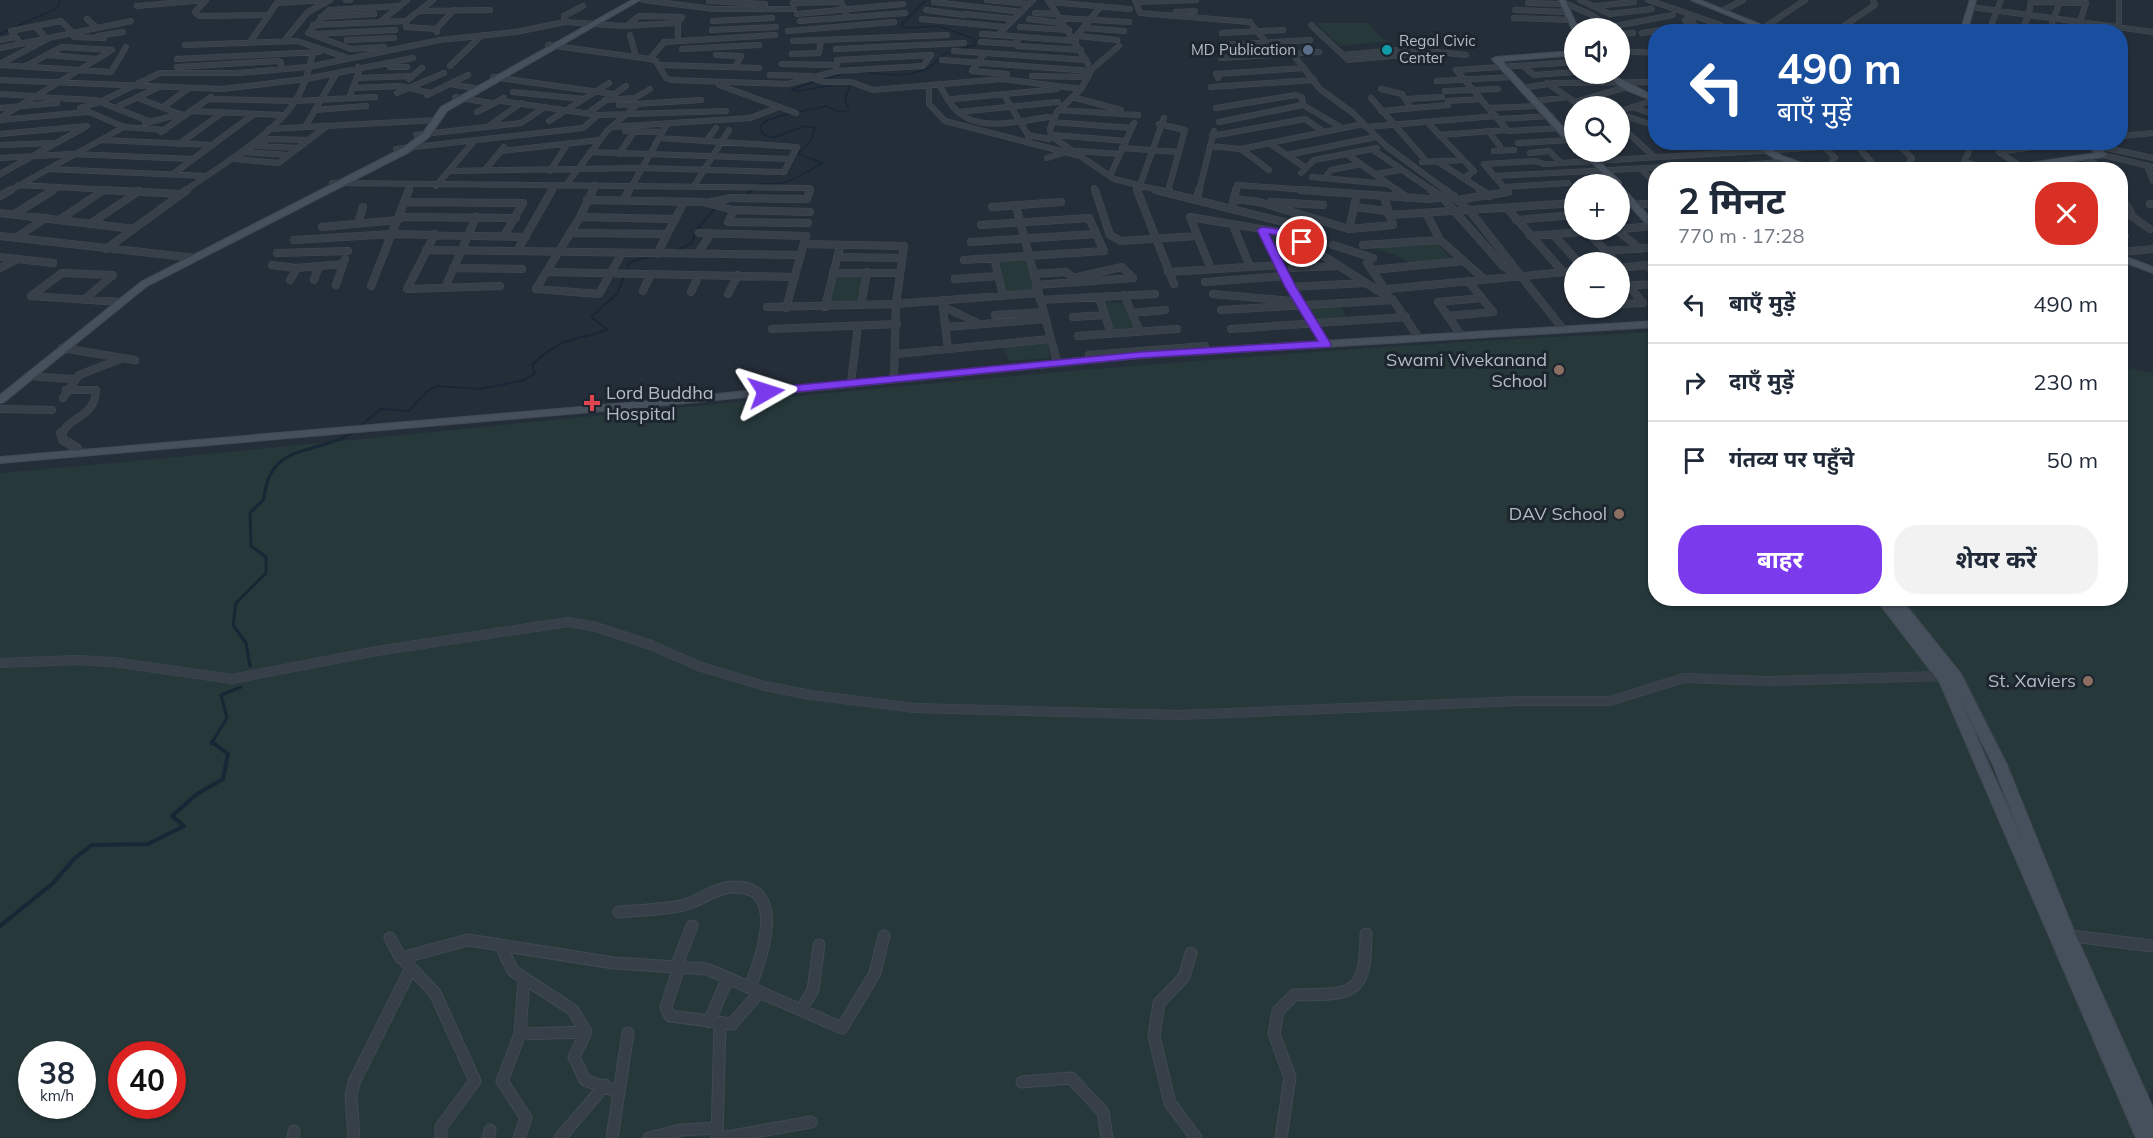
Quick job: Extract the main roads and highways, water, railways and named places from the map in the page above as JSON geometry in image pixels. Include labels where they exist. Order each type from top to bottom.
[{"type":"waterway","points":[[0,34],[57,8],[60,0]]},
{"type":"waterway","points":[[858,72],[911,74],[929,68],[946,53],[975,45],[974,39],[939,26],[908,28],[901,25],[926,0]]},
{"type":"waterway","points":[[823,80],[848,72]]},
{"type":"waterway","points":[[816,81],[791,90],[800,91],[838,84]]},
{"type":"waterway","points":[[750,191],[757,184],[792,180],[823,163],[798,154],[811,140],[815,128],[804,126],[773,138],[763,134],[760,126],[781,116],[826,106],[840,112],[849,110],[845,99],[850,85],[845,85]]},
{"type":"waterway","points":[[744,198],[752,190]]},
{"type":"waterway","points":[[722,204],[739,201]]},
{"type":"waterway","points":[[675,251],[691,244],[698,228],[716,207]]},
{"type":"waterway","points":[[349,434],[381,409],[409,411],[426,392],[436,386],[480,389],[524,380],[535,373],[532,365],[552,349],[562,343],[607,329],[591,317],[617,294],[630,262],[651,256]]},
{"type":"waterway","points":[[250,666],[246,643],[233,625],[236,603],[266,573],[266,557],[251,546],[250,513],[264,499],[268,481],[275,468],[284,459],[352,433]]},
{"type":"waterway","points":[[212,742],[227,718],[221,695],[241,687]]},
{"type":"waterway","points":[[0,926],[52,884],[75,858],[92,845],[148,844],[184,826],[172,816],[197,794],[223,779],[228,754],[212,742]]},
{"type":"place","name":"MD Publication","points":[[1308,50]]},
{"type":"place","name":"Regal Civic Center","points":[[1387,50]]},
{"type":"place","name":"Swami Vivekanand School","points":[[1559,370]]},
{"type":"place","name":"Lord Buddha Hospital","points":[[592,403]]},
{"type":"place","name":"DAV School","points":[[1619,514]]},
{"type":"place","name":"St. Xaviers","points":[[2088,681]]}]
